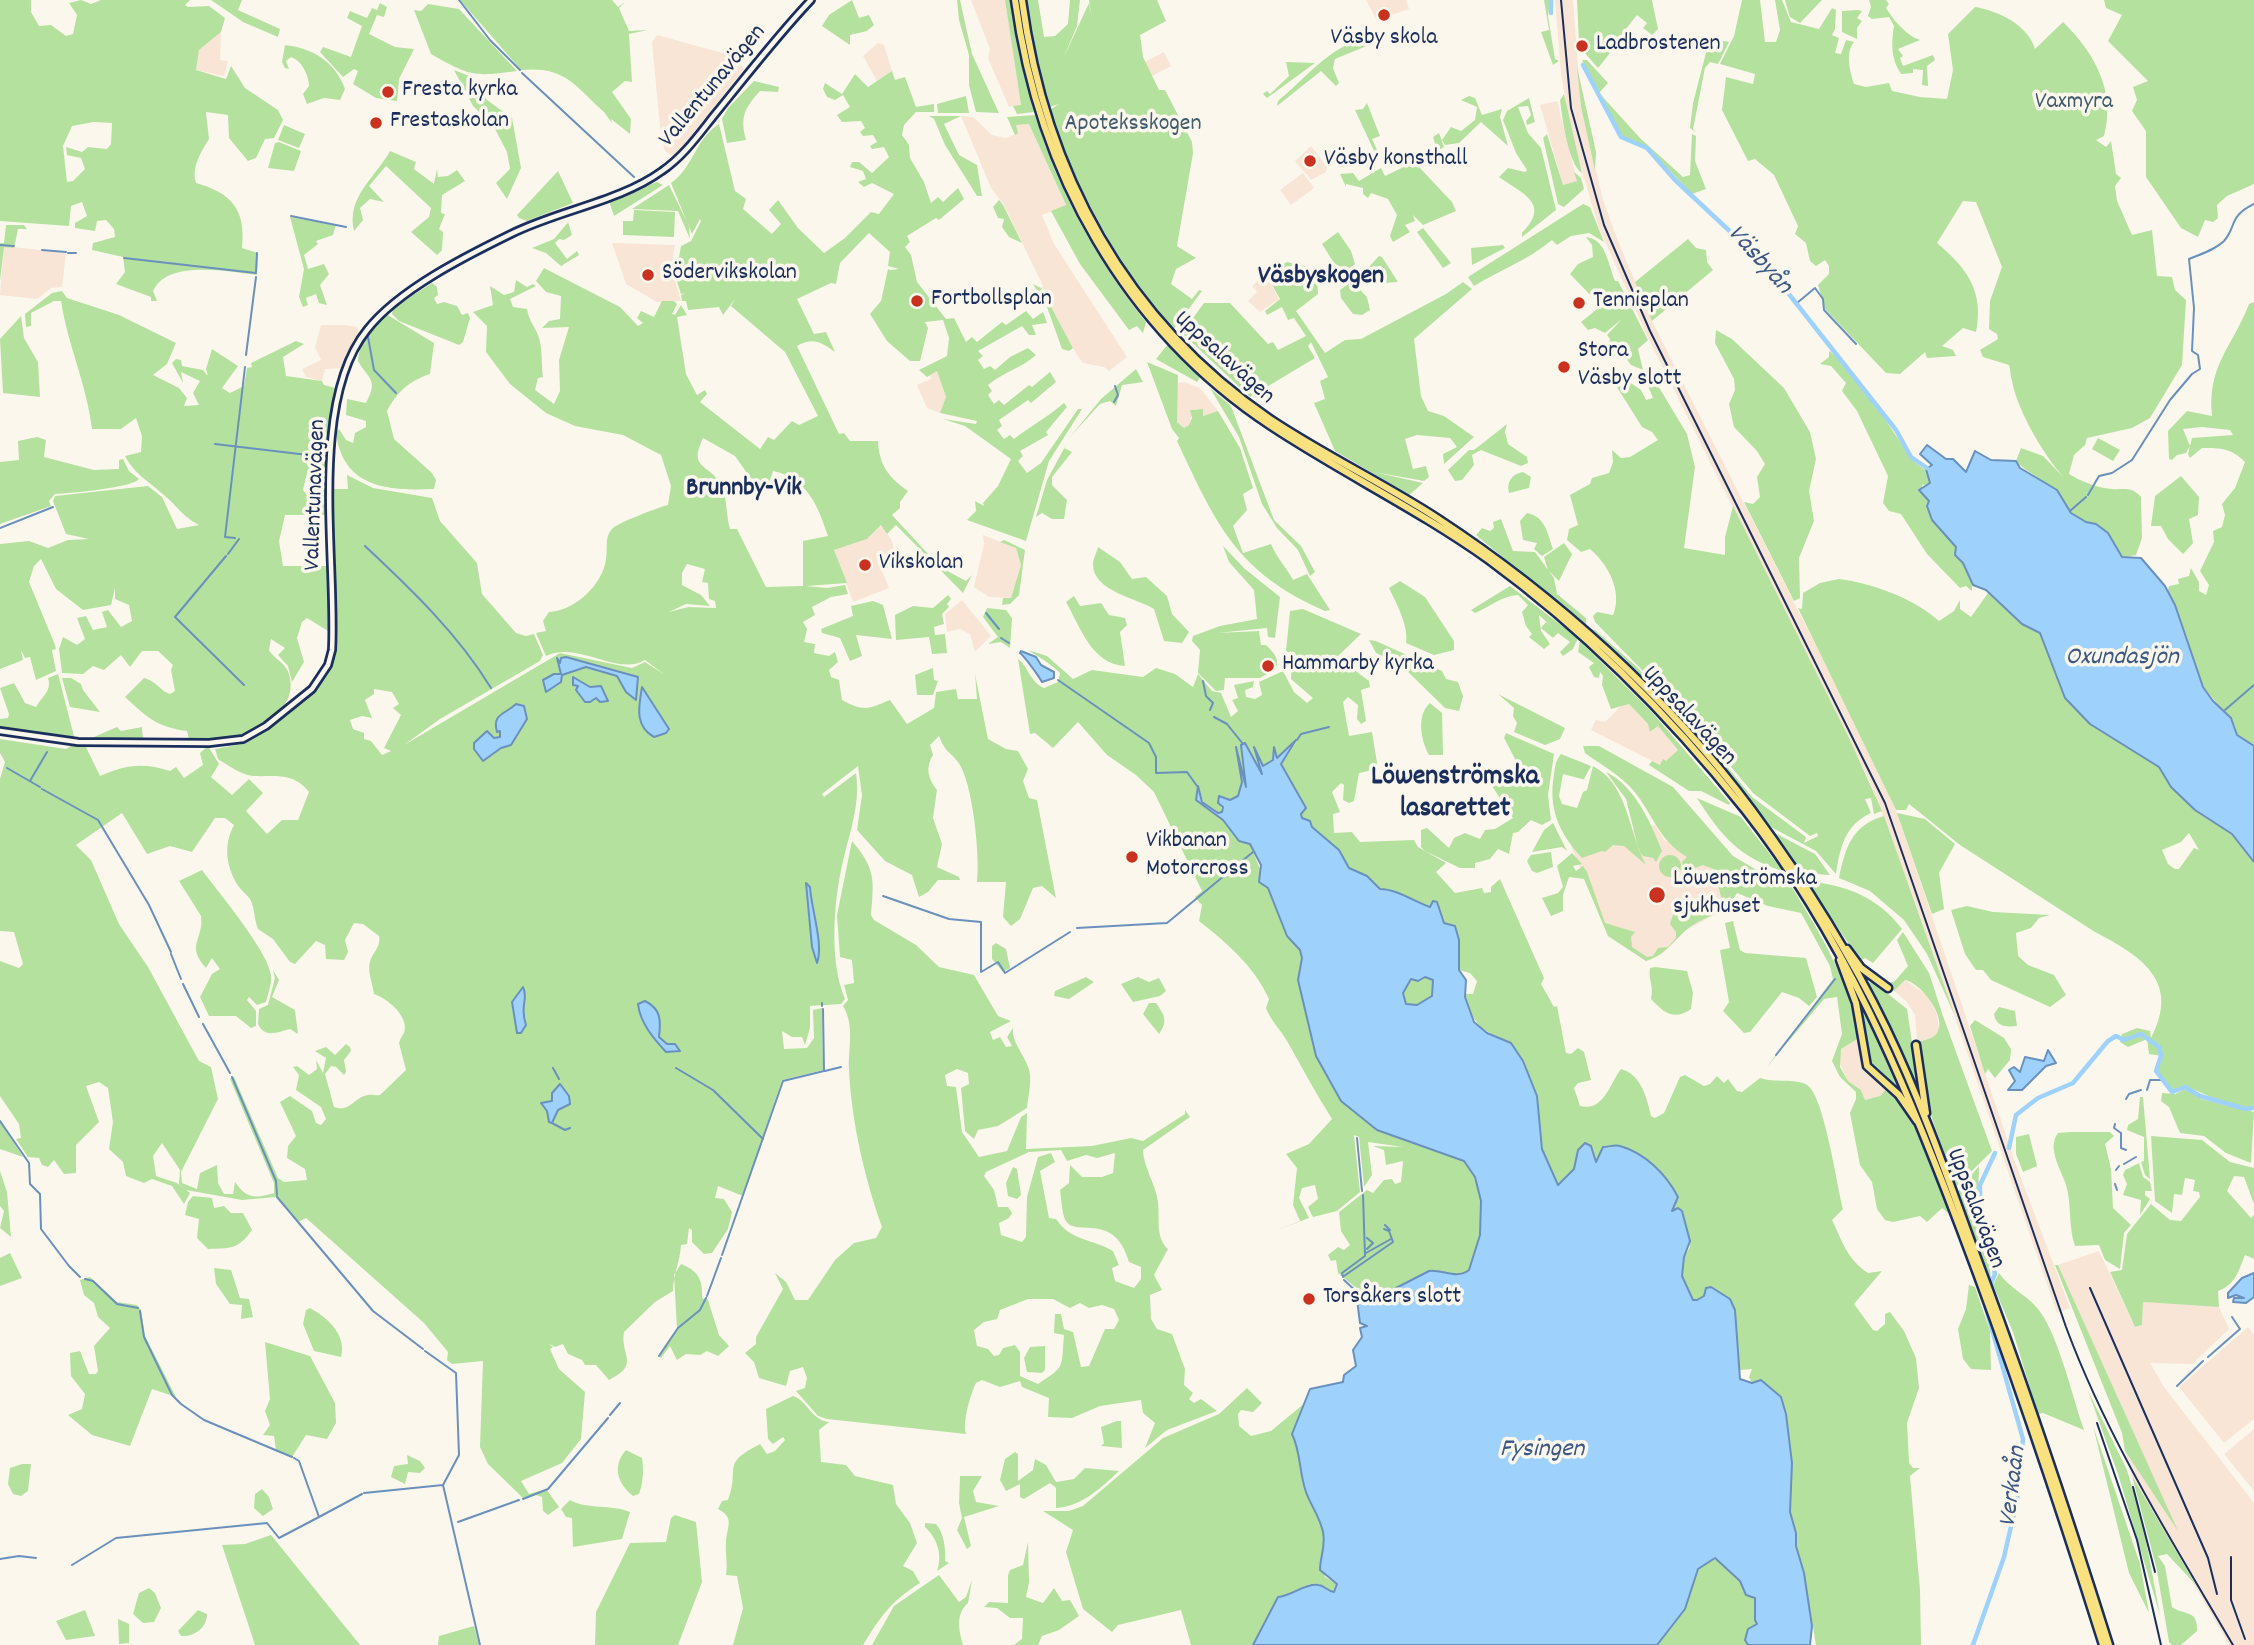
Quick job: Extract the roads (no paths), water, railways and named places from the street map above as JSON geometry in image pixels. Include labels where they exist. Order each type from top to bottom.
[{"type":"highway","name":"Uppsalavägen","points":[[1015,0],[1033,96],[1065,183],[1114,271],[1153,321],[1194,365],[1256,416],[1434,523],[1489,560],[1583,637],[1646,697],[1696,751],[1748,814],[1821,916],[1884,1037],[1934,1158],[2000,1331],[2103,1645]]},
{"type":"highway","name":"Uppsalavägen","points":[[1022,0],[1028,43],[1049,127],[1084,208],[1119,268],[1179,343],[1228,387],[1270,419],[1437,519],[1492,557],[1587,633],[1650,693],[1749,807],[1821,916],[1886,1028],[1943,1165],[2004,1331],[2109,1645]]},
{"type":"highway","points":[[1821,916],[1855,960],[1888,988]]},
{"type":"highway","points":[[1821,916],[1856,1003],[1867,1066],[1908,1106],[1934,1158]]},
{"type":"highway","points":[[1916,1045],[1924,1107],[1943,1165]]},
{"type":"main road","name":"Vallentunavägen","points":[[0,731],[78,742],[224,742],[252,735],[312,689],[328,665],[332,650],[332,430],[350,360],[365,331],[395,303],[482,249],[559,213],[635,187],[671,165],[688,149],[811,0]]},
{"type":"water","name":"Oxundasjön","points":[[1927,445],[1946,459],[1953,459],[1966,472],[1975,451],[1991,460],[2016,461],[2020,468],[2057,490],[2071,513],[2086,522],[2096,524],[2108,533],[2122,557],[2141,558],[2165,586],[2175,605],[2203,687],[2231,718],[2237,735],[2254,746],[2254,862],[2232,834],[2195,810],[2171,787],[2159,767],[2090,724],[2065,698],[2040,633],[2022,624],[1986,590],[1973,585],[1963,563],[1955,555],[1956,547],[1932,520],[1927,506],[1929,501],[1919,490],[1930,483],[1926,469],[1932,465],[1920,454]]},
{"type":"water","points":[[1021,651],[1036,657],[1041,665],[1054,672],[1054,678],[1042,682]]},
{"type":"water","points":[[566,657],[638,677],[636,700],[626,692],[617,676],[586,667],[562,675],[561,682],[546,692],[543,680],[554,674],[561,674],[557,658],[560,663],[561,658]]},
{"type":"water","points":[[573,677],[590,687],[601,686],[608,701],[600,702],[596,698],[585,702],[576,690],[578,686],[573,685]]},
{"type":"water","points":[[642,687],[669,729],[666,733],[654,737],[643,727],[639,715]]},
{"type":"water","points":[[516,704],[524,706],[527,719],[511,745],[501,748],[483,761],[474,749],[474,743],[487,731],[494,738],[500,737],[496,722],[500,715]]},
{"type":"water","name":"Fysingen","points":[[1296,740],[1281,764],[1306,808],[1301,814],[1302,818],[1310,821],[1312,827],[1339,850],[1349,868],[1367,876],[1380,889],[1399,893],[1430,907],[1433,901],[1437,902],[1444,923],[1455,926],[1459,940],[1459,970],[1466,980],[1465,997],[1474,1022],[1487,1033],[1511,1043],[1523,1061],[1537,1096],[1542,1149],[1558,1185],[1574,1169],[1578,1150],[1585,1143],[1591,1146],[1596,1162],[1603,1147],[1618,1145],[1629,1149],[1654,1166],[1673,1188],[1678,1197],[1672,1211],[1678,1208],[1682,1211],[1690,1241],[1684,1257],[1682,1276],[1693,1300],[1704,1296],[1706,1288],[1711,1287],[1730,1299],[1735,1310],[1740,1379],[1752,1383],[1761,1380],[1781,1397],[1786,1414],[1792,1463],[1790,1512],[1804,1573],[1812,1626],[1810,1645],[1748,1645],[1745,1640],[1748,1629],[1757,1624],[1755,1598],[1746,1595],[1740,1581],[1715,1558],[1698,1569],[1685,1609],[1657,1645],[1253,1645],[1278,1597],[1313,1585],[1320,1585],[1334,1592],[1337,1584],[1320,1570],[1323,1532],[1306,1492],[1292,1434],[1310,1389],[1343,1382],[1344,1375],[1356,1366],[1353,1350],[1362,1337],[1360,1328],[1367,1326],[1360,1323],[1356,1292],[1359,1291],[1365,1304],[1429,1271],[1459,1274],[1469,1270],[1480,1235],[1481,1201],[1475,1177],[1464,1161],[1377,1130],[1341,1101],[1316,1056],[1298,980],[1302,958],[1300,950],[1287,936],[1268,888],[1259,882],[1261,865],[1250,844],[1239,841],[1223,820],[1196,800],[1198,786],[1202,802],[1218,813],[1222,812],[1223,807],[1218,803],[1219,796],[1230,800],[1238,796],[1242,782],[1236,747],[1246,787],[1241,745],[1245,743],[1262,774],[1254,747],[1263,766],[1273,760],[1274,747],[1277,758]],"holes":[[[1425,977],[1433,980],[1432,996],[1417,1005],[1406,1004],[1403,993],[1411,979],[1418,981]]]},
{"type":"water","points":[[806,883],[810,887],[818,937],[817,963],[812,947]]},
{"type":"water","points":[[523,987],[526,1025],[521,1033],[517,1033],[512,1002]]},
{"type":"water","points":[[645,1001],[659,1016],[659,1037],[667,1044],[675,1044],[680,1051],[666,1052],[648,1030],[638,1004]]},
{"type":"water","points":[[2048,1050],[2056,1063],[2046,1066],[2022,1090],[2008,1090],[2015,1081],[2009,1070],[2014,1067],[2020,1072],[2025,1057],[2044,1061]]},
{"type":"water","points":[[560,1084],[569,1096],[570,1104],[558,1110],[552,1123],[549,1122],[547,1111],[541,1103],[552,1101],[552,1093]]},
{"type":"water","points":[[2254,1273],[2254,1297],[2246,1303],[2233,1302],[2234,1298],[2244,1298],[2236,1295],[2228,1298],[2228,1293],[2242,1278]]},
{"type":"waterway","points":[[459,0],[490,40],[520,70]]},
{"type":"waterway","name":"Väsbyån","points":[[1551,0],[1551,13]]},
{"type":"waterway","name":"Väsbyån","points":[[1583,65],[1621,137],[1647,148],[1675,180],[1766,265],[1896,430],[1911,457],[1927,468]]},
{"type":"waterway","points":[[522,73],[634,177]]},
{"type":"waterway","points":[[2088,495],[2099,476],[2112,473],[2132,460],[2170,400],[2192,374],[2200,369],[2198,355],[2192,351],[2194,308],[2189,259],[2208,252],[2224,241],[2240,213],[2254,204]]},
{"type":"waterway","points":[[291,216],[346,227]]},
{"type":"waterway","points":[[0,245],[14,246]]},
{"type":"waterway","points":[[42,250],[66,252]]},
{"type":"waterway","points":[[68,253],[76,253]]},
{"type":"waterway","points":[[256,272],[257,253]]},
{"type":"waterway","points":[[124,258],[256,273]]},
{"type":"waterway","points":[[246,355],[256,277]]},
{"type":"waterway","points":[[1797,303],[1815,288],[1823,299],[1824,310],[1856,344]]},
{"type":"waterway","points":[[368,337],[374,370],[396,393]]},
{"type":"waterway","points":[[235,538],[225,537],[245,367]]},
{"type":"waterway","points":[[1114,402],[1118,395],[1115,386]]},
{"type":"waterway","points":[[215,444],[308,455]]},
{"type":"waterway","points":[[2070,511],[2086,497]]},
{"type":"waterway","points":[[0,528],[53,507]]},
{"type":"waterway","points":[[228,554],[239,539]]},
{"type":"waterway","points":[[365,546],[449,631],[491,688]]},
{"type":"waterway","points":[[226,556],[175,617],[244,685]]},
{"type":"waterway","points":[[986,613],[999,629]]},
{"type":"waterway","points":[[1001,638],[1009,643]]},
{"type":"waterway","points":[[1058,680],[1149,743],[1156,757],[1156,773],[1187,772],[1197,786]]},
{"type":"waterway","points":[[1203,681],[1206,696],[1213,703],[1210,710]]},
{"type":"waterway","points":[[2225,710],[2254,685]]},
{"type":"waterway","points":[[1214,717],[1227,724],[1243,744]]},
{"type":"waterway","points":[[1297,740],[1301,734],[1329,727]]},
{"type":"waterway","points":[[30,781],[47,752]]},
{"type":"waterway","points":[[7,768],[40,787]]},
{"type":"waterway","points":[[42,789],[98,820],[149,905],[171,952]]},
{"type":"waterway","points":[[1077,928],[1167,923],[1253,852]]},
{"type":"waterway","points":[[883,896],[949,919],[981,922],[981,972],[998,962],[1005,973],[1070,932]]},
{"type":"waterway","points":[[171,954],[181,979]]},
{"type":"waterway","points":[[1776,1055],[1835,979]]},
{"type":"waterway","points":[[183,984],[199,1017]]},
{"type":"waterway","points":[[722,1255],[783,1081],[824,1071],[823,1009]]},
{"type":"waterway","points":[[203,1024],[230,1073]]},
{"type":"waterway","name":"Verkaån","points":[[2009,1148],[2016,1115],[2038,1098],[2073,1083],[2108,1041],[2116,1036],[2124,1040],[2141,1034],[2159,1047],[2161,1056],[2156,1071],[2172,1092],[2185,1087],[2200,1096],[2246,1109],[2254,1108]]},
{"type":"waterway","points":[[825,1071],[841,1067]]},
{"type":"waterway","points":[[553,1068],[559,1079]]},
{"type":"waterway","points":[[676,1068],[713,1090],[763,1139]]},
{"type":"waterway","points":[[232,1077],[276,1181],[277,1195]]},
{"type":"waterway","points":[[2147,1090],[2150,1080],[2163,1080]]},
{"type":"waterway","points":[[2126,1099],[2129,1094],[2141,1090]]},
{"type":"waterway","points":[[0,1121],[29,1163],[30,1184],[40,1194],[41,1229],[80,1277]]},
{"type":"waterway","points":[[552,1123],[565,1130],[570,1128]]},
{"type":"waterway","points":[[2115,1124],[2114,1128],[2121,1133],[2121,1148],[2126,1150]]},
{"type":"waterway","points":[[1357,1138],[1362,1191]]},
{"type":"waterway","name":"Verkaån","points":[[1991,1283],[1995,1274],[1980,1205],[1980,1185],[1995,1153]]},
{"type":"waterway","points":[[2124,1164],[2136,1157]]},
{"type":"waterway","points":[[2116,1170],[2119,1166]]},
{"type":"waterway","points":[[2115,1184],[2117,1190]]},
{"type":"waterway","points":[[1343,1277],[1342,1273],[1365,1256],[1363,1195]]},
{"type":"waterway","points":[[277,1197],[373,1311],[423,1349]]},
{"type":"waterway","points":[[1385,1225],[1390,1230]]},
{"type":"waterway","points":[[1344,1276],[1393,1242],[1389,1231],[1384,1229]]},
{"type":"waterway","points":[[1367,1238],[1373,1243],[1367,1249]]},
{"type":"waterway","points":[[1366,1253],[1391,1239]]},
{"type":"waterway","points":[[707,1296],[721,1258]]},
{"type":"waterway","points":[[85,1279],[93,1281],[117,1304],[138,1308]]},
{"type":"waterway","points":[[1344,1280],[1357,1292]]},
{"type":"waterway","name":"Verkaån","points":[[1973,1645],[2004,1557],[2017,1500],[2023,1439],[1980,1287]]},
{"type":"waterway","points":[[659,1356],[678,1328],[700,1310],[706,1298]]},
{"type":"waterway","points":[[140,1311],[144,1337],[172,1395],[181,1404],[204,1420],[292,1457]]},
{"type":"waterway","points":[[2208,1357],[2240,1329],[2232,1317]]},
{"type":"waterway","points":[[425,1351],[456,1373],[459,1455],[443,1485],[480,1645]]},
{"type":"waterway","points":[[2177,1386],[2203,1361]]},
{"type":"waterway","points":[[610,1415],[620,1403]]},
{"type":"waterway","points":[[523,1499],[548,1489],[608,1418]]},
{"type":"waterway","points":[[294,1458],[299,1461],[319,1517],[362,1494]]},
{"type":"waterway","points":[[364,1493],[443,1485]]},
{"type":"waterway","points":[[458,1522],[519,1500]]},
{"type":"waterway","points":[[72,1565],[116,1538],[267,1523],[279,1538],[319,1517]]},
{"type":"waterway","points":[[0,1559],[19,1556],[36,1558]]},
{"type":"railway","points":[[1561,0],[1571,108],[1604,225],[1650,331],[1885,803],[2066,1327],[2101,1410],[2142,1489],[2233,1645]]},
{"type":"railway","points":[[2090,1288],[2208,1558],[2217,1594]]},
{"type":"railway","points":[[2097,1423],[2137,1540],[2161,1645]]},
{"type":"railway","points":[[2133,1487],[2155,1572]]},
{"type":"railway","points":[[2231,1557],[2231,1600],[2245,1639]]},
{"type":"place","name":"Väsby skola","points":[[1384,15]]},
{"type":"place","name":"Ladbrostenen","points":[[1582,46]]},
{"type":"place","name":"Fresta kyrka","points":[[388,92]]},
{"type":"place","name":"Frestaskolan","points":[[376,123]]},
{"type":"place","name":"Väsby konsthall","points":[[1310,161]]},
{"type":"place","name":"Södervikskolan","points":[[648,275]]},
{"type":"place","name":"Fortbollsplan","points":[[917,301]]},
{"type":"place","name":"Tennisplan","points":[[1579,303]]},
{"type":"place","name":"Stora Väsby slott","points":[[1564,367]]},
{"type":"place","name":"Vikskolan","points":[[865,565]]},
{"type":"place","name":"Hammarby kyrka","points":[[1268,666]]},
{"type":"place","name":"Vikbanan Motorcross","points":[[1132,857]]},
{"type":"place","name":"Löwenströmska sjukhuset","points":[[1657,895]]},
{"type":"place","name":"Torsåkers slott","points":[[1309,1299]]},
{"type":"district","name":"Väsbyskogen","points":[[1321,278]]},
{"type":"district","name":"Brunnby-Vik","points":[[744,490]]},
{"type":"district","name":"Löwenströmska lasarettet","points":[[1455,795]]},
{"type":"park label","name":"Vaxmyra","points":[[2074,104]]},
{"type":"park label","name":"Apoteksskogen","points":[[1133,126]]}]
